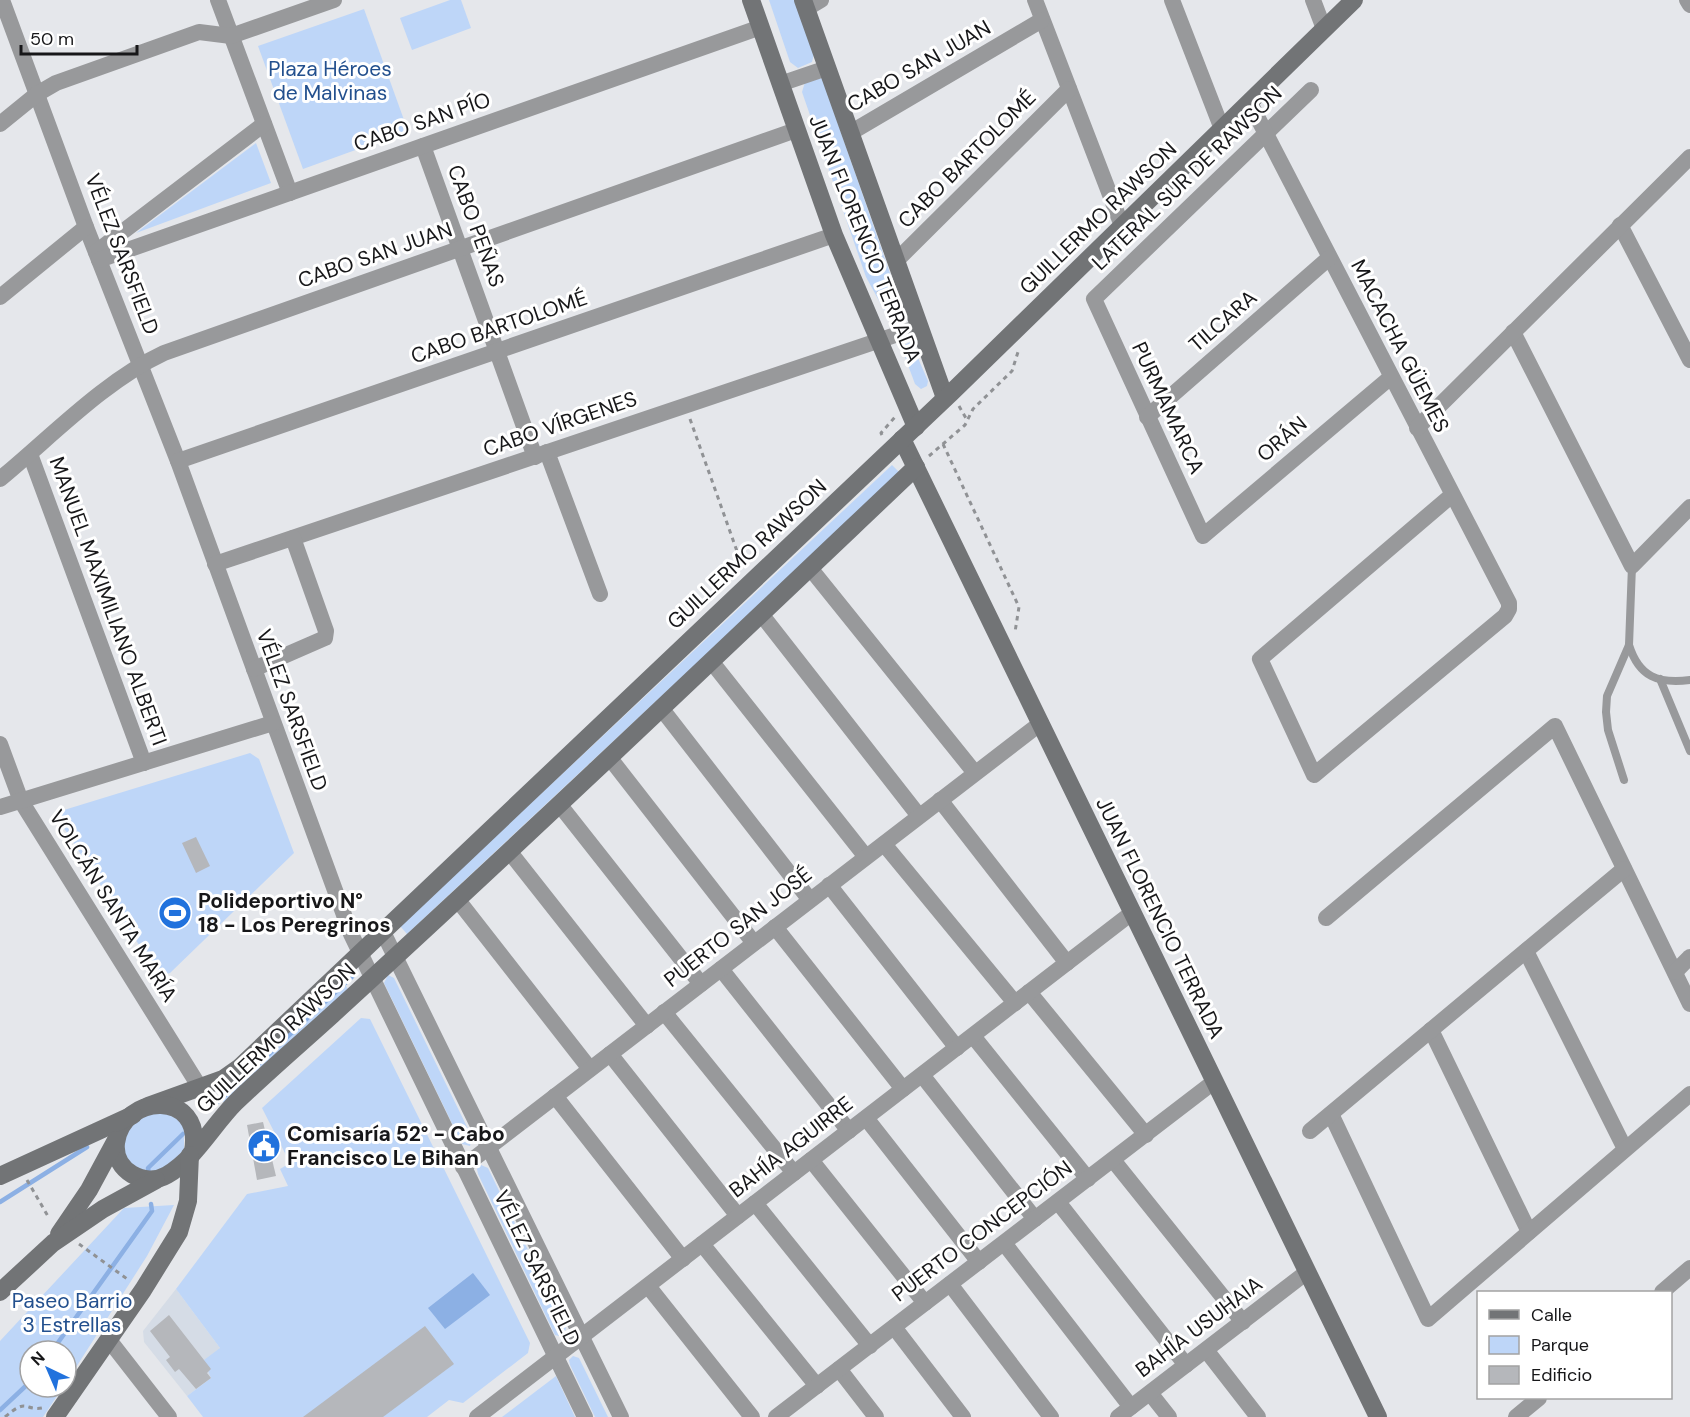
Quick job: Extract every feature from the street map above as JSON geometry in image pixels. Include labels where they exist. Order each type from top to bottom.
[{"type":"main road","name":"JUAN FLORENCIO TERRADA","points":[[751,0],[834,236],[881,339],[916,427]]},
{"type":"main road","name":"GUILLERMO RAWSON","points":[[0,1176],[141,1110],[223,1078],[240,1067],[382,930],[916,427],[1354,0]]},
{"type":"main road","name":"JUAN FLORENCIO TERRADA","points":[[810,3],[827,68],[945,398]]},
{"type":"main road","name":"JUAN FLORENCIO TERRADA","points":[[902,439],[1378,1417]]},
{"type":"main road","name":"GUILLERMO RAWSON","points":[[192,1153],[236,1102],[395,958],[916,468]]},
{"type":"main road","points":[[50,1410],[109,1340],[156,1272],[178,1232],[188,1201],[194,1131],[182,1112],[164,1104],[141,1110],[123,1127],[89,1190],[53,1243]]},
{"type":"main road","points":[[117,1139],[116,1153],[126,1170],[141,1179],[160,1178]]},
{"type":"main road","points":[[0,1292],[53,1243],[103,1209],[172,1172],[192,1153]]},
{"type":"street","name":"VÉLEZ SARSFIELD","points":[[2,0],[86,226],[178,461],[359,952],[585,1417]]},
{"type":"street","points":[[218,0],[290,193]]},
{"type":"street","points":[[0,124],[37,94],[56,83],[199,32],[231,36],[334,0]]},
{"type":"street","points":[[1035,0],[1122,226]]},
{"type":"street","points":[[1172,0],[1222,129]]},
{"type":"street","points":[[1313,0],[1324,29]]},
{"type":"street","points":[[1687,0],[1690,5]]},
{"type":"street","name":"CABO SAN JUAN","points":[[850,133],[1042,20]]},
{"type":"street","name":"CABO SAN PÍO","points":[[98,256],[290,193],[761,27]]},
{"type":"street","points":[[780,84],[827,68]]},
{"type":"street","name":"CABO BARTOLOMÉ","points":[[896,261],[1069,89]]},
{"type":"street","name":"LATERAL SUR DE RAWSON","points":[[1094,299],[1311,90]]},
{"type":"street","name":"MACACHA GÜEMES","points":[[1250,103],[1267,131],[1390,377],[1509,603],[1505,616],[1314,775],[1260,659],[1452,495]]},
{"type":"street","points":[[98,256],[264,124]]},
{"type":"street","name":"CABO SAN JUAN","points":[[0,479],[141,364],[164,352],[796,130]]},
{"type":"street","name":"CABO PEÑAS","points":[[423,146],[497,351],[600,594]]},
{"type":"street","points":[[1417,428],[1690,157]]},
{"type":"street","points":[[1620,225],[1690,360]]},
{"type":"street","points":[[0,297],[86,226]]},
{"type":"street","name":"CABO BARTOLOMÉ","points":[[178,461],[834,236]]},
{"type":"street","name":"TILCARA","points":[[1147,417],[1329,258]]},
{"type":"street","name":"PURMAMARCA","points":[[1094,299],[1203,536]]},
{"type":"street","name":"CABO VÍRGENES","points":[[215,564],[919,327]]},
{"type":"street","points":[[1514,332],[1632,566],[1690,507]]},
{"type":"street","name":"ORÁN","points":[[1203,536],[1390,377]]},
{"type":"street","name":"MANUEL MAXIMILIANO ALBERTI","points":[[30,454],[144,763]]},
{"type":"street","points":[[254,669],[325,638],[326,631],[293,538]]},
{"type":"street","points":[[810,568],[975,774]]},
{"type":"street","points":[[761,614],[919,816]]},
{"type":"street","points":[[711,661],[866,857]]},
{"type":"street","points":[[661,708],[810,900]]},
{"type":"street","points":[[0,807],[273,723]]},
{"type":"street","name":"PUERTO SAN JOSÉ","points":[[463,1167],[1041,723]]},
{"type":"street","points":[[1326,918],[1555,726],[1690,1004]]},
{"type":"street","name":"VOLCÁN SANTA MARÍA","points":[[0,744],[21,801],[199,1086]]},
{"type":"street","points":[[609,757],[754,943]]},
{"type":"street","points":[[940,800],[1067,963]]},
{"type":"street","points":[[559,804],[701,984]]},
{"type":"street","points":[[884,844],[1015,1003]]},
{"type":"street","points":[[509,850],[647,1026]]},
{"type":"street","points":[[1310,1131],[1624,869]]},
{"type":"street","points":[[829,885],[957,1048]]},
{"type":"street","points":[[457,899],[590,1069]]},
{"type":"street","name":"BAHÍA AGUIRRE","points":[[477,1417],[1133,912]]},
{"type":"street","points":[[775,927],[903,1089]]},
{"type":"street","name":"VÉLEZ SARSFIELD","points":[[382,930],[621,1417]]},
{"type":"street","points":[[1526,951],[1625,1149]]},
{"type":"street","points":[[1675,972],[1690,957]]},
{"type":"street","points":[[721,969],[849,1131]]},
{"type":"street","points":[[1029,992],[1146,1135]]},
{"type":"street","points":[[664,1012],[794,1173]]},
{"type":"street","points":[[1431,1030],[1529,1232]]},
{"type":"street","points":[[973,1036],[1088,1179]]},
{"type":"street","points":[[610,1054],[738,1216]]},
{"type":"street","points":[[922,1075],[1035,1219]]},
{"type":"street","name":"PUERTO CONCEPCIÓN","points":[[784,1415],[817,1386],[1215,1081]]},
{"type":"street","points":[[1331,1114],[1428,1319],[1690,1094]]},
{"type":"street","points":[[555,1096],[683,1259]]},
{"type":"street","points":[[866,1118],[979,1262]]},
{"type":"street","points":[[811,1160],[925,1303]]},
{"type":"street","points":[[1113,1160],[1243,1322]]},
{"type":"street","points":[[1058,1202],[1186,1365]]},
{"type":"street","points":[[755,1203],[870,1346]]},
{"type":"street","points":[[1004,1243],[1125,1412]]},
{"type":"street","points":[[702,1244],[817,1386]]},
{"type":"street","points":[[1664,1291],[1690,1268]]},
{"type":"street","name":"BAHÍA USUHAIA","points":[[1125,1412],[1307,1272]]},
{"type":"street","points":[[950,1284],[1051,1417]]},
{"type":"street","points":[[648,1286],[752,1417]]},
{"type":"street","points":[[894,1327],[963,1417]]},
{"type":"street","points":[[109,1340],[170,1417]]},
{"type":"street","points":[[1206,1350],[1258,1417]]},
{"type":"street","points":[[839,1369],[876,1417]]},
{"type":"street","points":[[1150,1393],[1169,1417]]},
{"type":"street","points":[[1516,1417],[1538,1399]]},
{"type":"lane","points":[[1632,566],[1629,645],[1634,660],[1645,674],[1669,682],[1690,680]]},
{"type":"lane","points":[[1624,780],[1608,730],[1606,712],[1607,696],[1629,645]]},
{"type":"lane","points":[[1660,679],[1690,751]]},
{"type":"path","points":[[916,468],[965,424],[973,409],[1012,371],[1019,349]]},
{"type":"path","points":[[685,406],[749,584]]},
{"type":"path","points":[[943,444],[1019,607],[1010,660]]},
{"type":"path","points":[[26,1179],[50,1219],[48,1225]]},
{"type":"path","points":[[106,1265],[117,1272]]},
{"type":"path","points":[[5,1417],[15,1408],[26,1404],[41,1410],[50,1410]]},
{"type":"shaded area","points":[[473,1273],[490,1295],[445,1329],[428,1308]]},
{"type":"shaded area","points":[[176,1289],[220,1348],[211,1369],[211,1378],[187,1396],[144,1342],[143,1331]]},
{"type":"green space","points":[[450,0],[461,0],[471,28],[412,50],[400,18]]},
{"type":"green space","points":[[769,0],[795,0],[814,54],[812,62],[798,68],[790,62]]},
{"type":"green space","name":"Plaza Héroes de Malvinas","points":[[364,9],[408,131],[303,169],[258,46]]},
{"type":"green space","points":[[822,78],[899,299],[901,308],[895,317],[884,310],[866,277],[802,92],[805,82]]},
{"type":"green space","points":[[256,143],[271,183],[136,233]]},
{"type":"green space","points":[[911,342],[928,381],[927,386],[921,389],[915,384],[901,346]]},
{"type":"green space","points":[[892,465],[900,473],[407,934],[400,926]]},
{"type":"green space","name":"Polideportivo N° 18 - Los Peregrinos","points":[[250,753],[259,759],[294,853],[170,973],[159,976],[60,822],[64,810]]},
{"type":"green space","points":[[388,975],[394,978],[472,1137],[470,1146],[462,1144],[384,983]]},
{"type":"green space","points":[[344,984],[349,990],[227,1104],[222,1101],[223,1098]]},
{"type":"green space","points":[[361,1018],[370,1019],[530,1343],[528,1353],[463,1403],[449,1400],[427,1417],[203,1417],[187,1396],[211,1378],[204,1360],[220,1348],[176,1289],[247,1194],[288,1186],[280,1169],[290,1163],[262,1108]]},
{"type":"green space","points":[[159,1109],[184,1123],[184,1150],[161,1172],[135,1169],[122,1149],[124,1135],[134,1124]]},
{"type":"green space","points":[[481,1165],[488,1168],[566,1328],[563,1337],[555,1335],[478,1174],[477,1169]]},
{"type":"green space","name":"Paseo Barrio 3 Estrellas","points":[[174,1205],[147,1256],[78,1364],[78,1339],[18,1339],[18,1399],[55,1399],[43,1417],[0,1417],[0,1341],[124,1208]]},
{"type":"green space","points":[[573,1356],[579,1358],[608,1417],[595,1417],[570,1365],[569,1360]]},
{"type":"green space","points":[[556,1376],[575,1417],[502,1417]]},
{"type":"building","points":[[196,837],[210,866],[196,873],[182,843]]},
{"type":"building","points":[[263,1122],[276,1176],[257,1180],[247,1125]]},
{"type":"building","points":[[169,1315],[211,1369],[207,1373],[211,1378],[196,1389],[179,1369],[175,1372],[166,1360],[170,1357],[150,1331]]},
{"type":"building","points":[[425,1326],[454,1364],[383,1417],[303,1417]]},
{"type":"waterway","points":[[212,1107],[356,973]]},
{"type":"waterway","points":[[149,1174],[148,1168],[183,1134]]},
{"type":"waterway","points":[[0,1202],[87,1147]]},
{"type":"waterway","points":[[61,1339],[152,1211],[151,1204]]},
{"type":"waterway","points":[[0,1410],[18,1393]]},
{"type":"place","name":"Polideportivo N° 18 - Los Peregrinos","points":[[175,913]]},
{"type":"place","name":"Comisaría 52° - Cabo Francisco Le Bihan","points":[[264,1146]]}]
